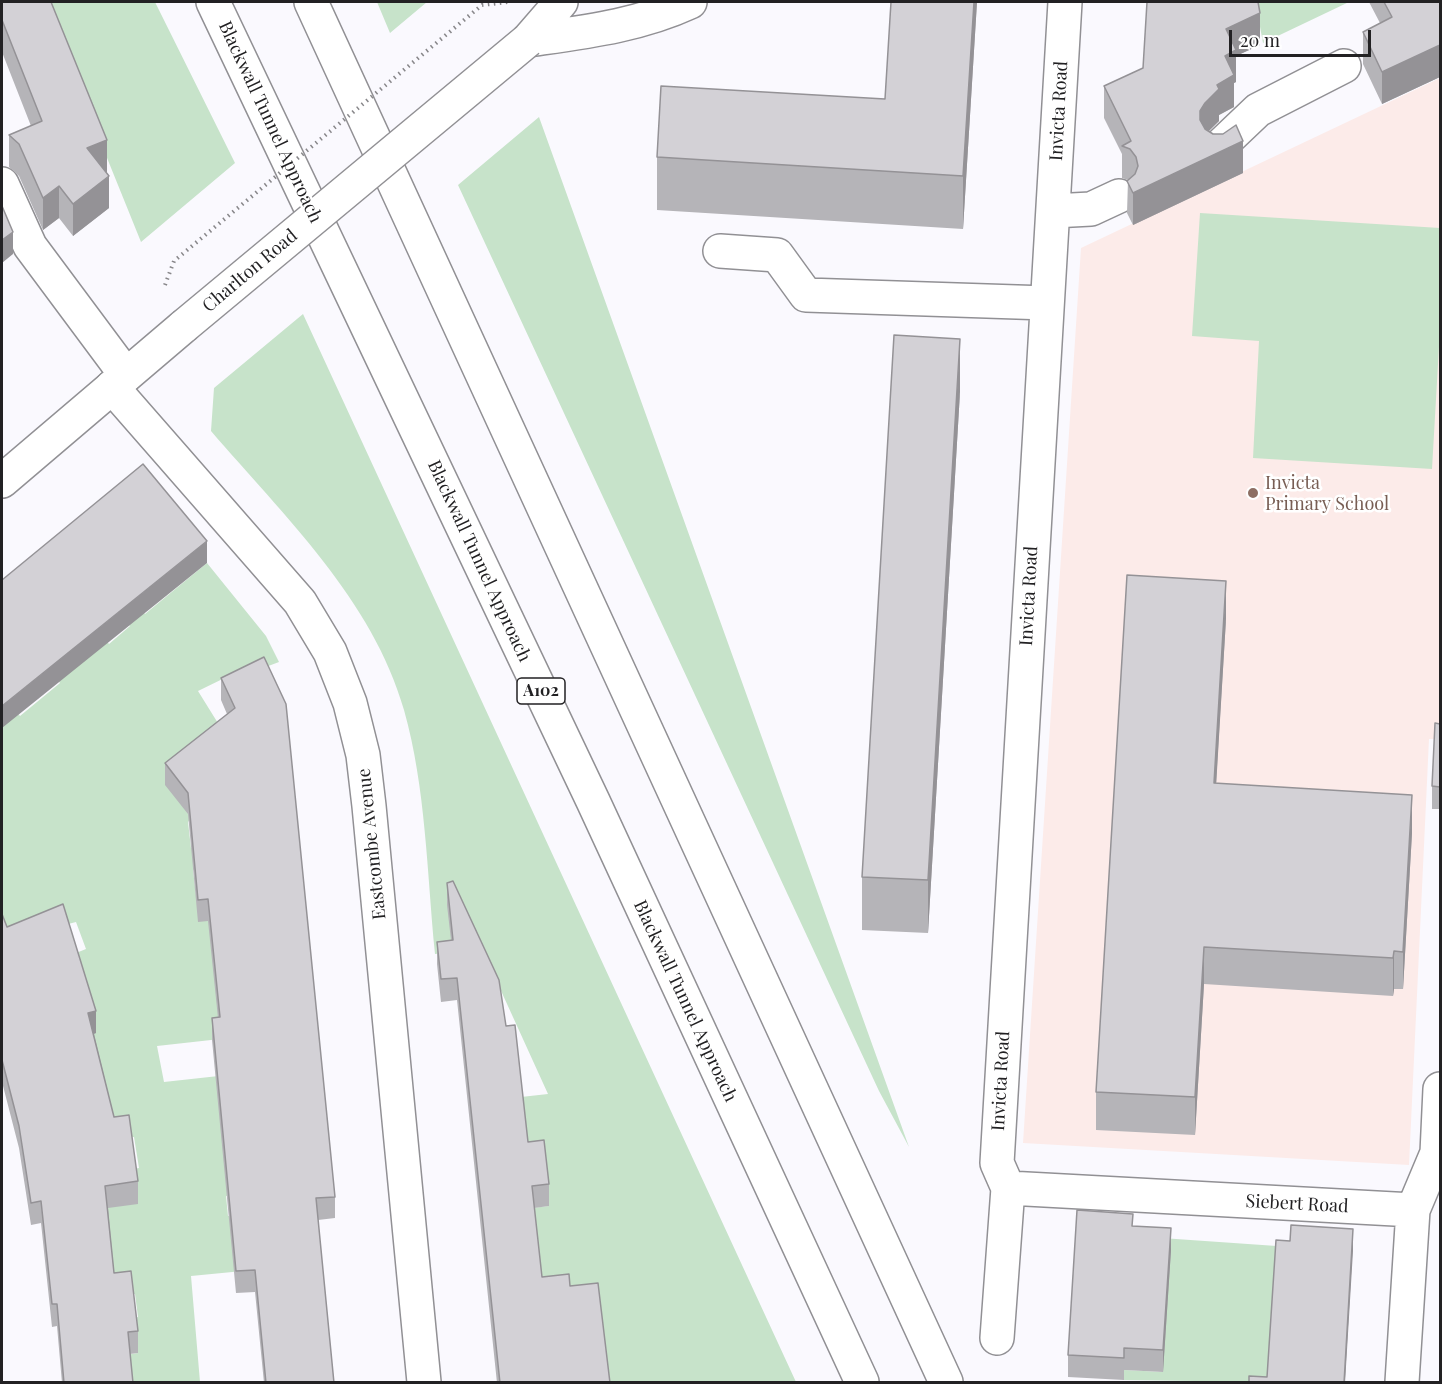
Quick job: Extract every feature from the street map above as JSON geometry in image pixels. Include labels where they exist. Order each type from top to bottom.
[{"type":"main road","name":"Blackwall Tunnel Approach","points":[[213,2],[593,801],[862,1383]]},
{"type":"main road","points":[[311,2],[946,1383]]},
{"type":"main road","name":"Charlton Road","points":[[2,482],[184,326],[528,40],[561,2]]},
{"type":"main road","points":[[528,40],[619,27],[665,13],[690,2]]},
{"type":"main road","name":"Invicta Road","points":[[1008,1188],[997,1163],[1065,2]]},
{"type":"main road","points":[[1218,148],[1258,110],[1344,66]]},
{"type":"main road","name":"Eastcombe Avenue","points":[[2,184],[30,246],[119,381],[300,602],[330,652],[350,703],[363,755],[369,806],[424,1383]]},
{"type":"main road","points":[[1053,211],[1091,209],[1119,196]]},
{"type":"main road","points":[[720,251],[777,255],[806,295],[1047,303]]},
{"type":"main road","points":[[1402,1383],[1413,1210],[1437,1153],[1440,1089]]},
{"type":"main road","points":[[997,1338],[1008,1188]]},
{"type":"main road","name":"Siebert Road","points":[[1008,1188],[1413,1210]]},
{"type":"path","points":[[165,285],[174,261],[482,5],[512,2]]},
{"type":"shaded area","name":"Invicta Primary School","points":[[1440,78],[1440,739],[1429,739],[1409,1165],[1023,1143],[1081,248]]},
{"type":"green space","points":[[44,2],[155,2],[235,163],[141,242]]},
{"type":"green space","points":[[377,2],[427,2],[390,33]]},
{"type":"green space","points":[[1252,2],[1349,2],[1263,43],[1258,16]]},
{"type":"green space","points":[[539,117],[909,1147],[879,1091],[458,185]]},
{"type":"green space","points":[[1200,213],[1440,228],[1440,329],[1432,469],[1253,458],[1259,341],[1192,336]]},
{"type":"green space","points":[[303,314],[796,1382],[558,1382],[542,1299],[532,1208],[549,1206],[528,1164],[521,1097],[548,1094],[482,949],[435,954],[425,831],[417,770],[404,710],[390,670],[371,632],[323,561],[296,527],[211,431],[214,388]]},
{"type":"green space","points":[[207,563],[266,636],[279,662],[255,671],[241,670],[198,691],[239,757],[188,822],[191,848],[242,843],[193,870],[199,921],[249,917],[256,989],[220,1039],[157,1046],[164,1082],[264,1071],[236,1195],[226,1196],[228,1216],[237,1215],[253,1270],[191,1276],[200,1382],[131,1382],[125,1355],[138,1353],[134,1318],[138,1317],[135,1294],[108,1296],[87,1224],[118,1171],[139,1168],[134,1137],[75,1145],[26,973],[86,949],[76,922],[2,941],[2,694],[20,716],[60,683],[37,654],[92,624],[109,644],[130,626],[106,598],[122,586],[145,614]]},
{"type":"green space","points":[[1133,1236],[1291,1247],[1268,1382],[1124,1380],[1124,1370],[1163,1372]]},
{"type":"building","points":[[2,2],[51,2],[107,140],[87,148],[109,176],[73,204],[59,186],[43,198],[19,144],[9,135],[42,121],[2,20]]},
{"type":"building","points":[[891,2],[974,2],[963,176],[657,157],[661,86],[885,99]]},
{"type":"building","points":[[1147,2],[1258,2],[1260,13],[1226,29],[1236,50],[1225,56],[1234,75],[1217,85],[1219,89],[1200,111],[1200,120],[1205,129],[1213,134],[1223,134],[1236,125],[1243,141],[1133,193],[1127,181],[1135,174],[1138,166],[1136,157],[1130,149],[1122,146],[1131,141],[1104,86],[1143,68]]},
{"type":"building","points":[[1384,2],[1440,2],[1440,45],[1382,72],[1363,32],[1392,17]]},
{"type":"building","points":[[2,206],[13,232],[2,240]]},
{"type":"building","points":[[894,335],[960,339],[928,880],[862,877]]},
{"type":"building","points":[[143,464],[207,541],[2,706],[2,580]]},
{"type":"building","points":[[1127,575],[1226,581],[1214,783],[1412,795],[1403,952],[1394,951],[1393,958],[1204,947],[1195,1097],[1096,1092]]},
{"type":"building","points":[[264,657],[286,704],[335,1197],[316,1198],[334,1383],[266,1383],[255,1270],[236,1271],[212,1018],[220,1017],[208,899],[198,900],[188,793],[165,763],[235,708],[221,678]]},
{"type":"building","points":[[1435,723],[1440,724],[1440,787],[1432,786]]},
{"type":"building","points":[[453,881],[499,980],[506,1026],[515,1025],[528,1142],[544,1140],[549,1184],[532,1186],[542,1277],[569,1274],[570,1286],[598,1283],[610,1383],[500,1383],[457,978],[441,979],[437,942],[453,940],[447,883]]},
{"type":"building","points":[[63,904],[96,1011],[88,1013],[114,1117],[129,1115],[138,1181],[105,1186],[114,1273],[131,1271],[138,1331],[128,1332],[133,1383],[64,1383],[57,1304],[52,1304],[41,1201],[31,1203],[19,1126],[2,1060],[2,914],[7,927]]},
{"type":"building","points":[[1077,1210],[1133,1214],[1132,1226],[1171,1228],[1163,1350],[1124,1348],[1124,1358],[1068,1355]]},
{"type":"building","points":[[1291,1225],[1353,1229],[1344,1383],[1249,1383],[1249,1376],[1267,1377],[1276,1240],[1290,1241]]},
{"type":"place","name":"Invicta Primary School","points":[[1253,493]]}]
